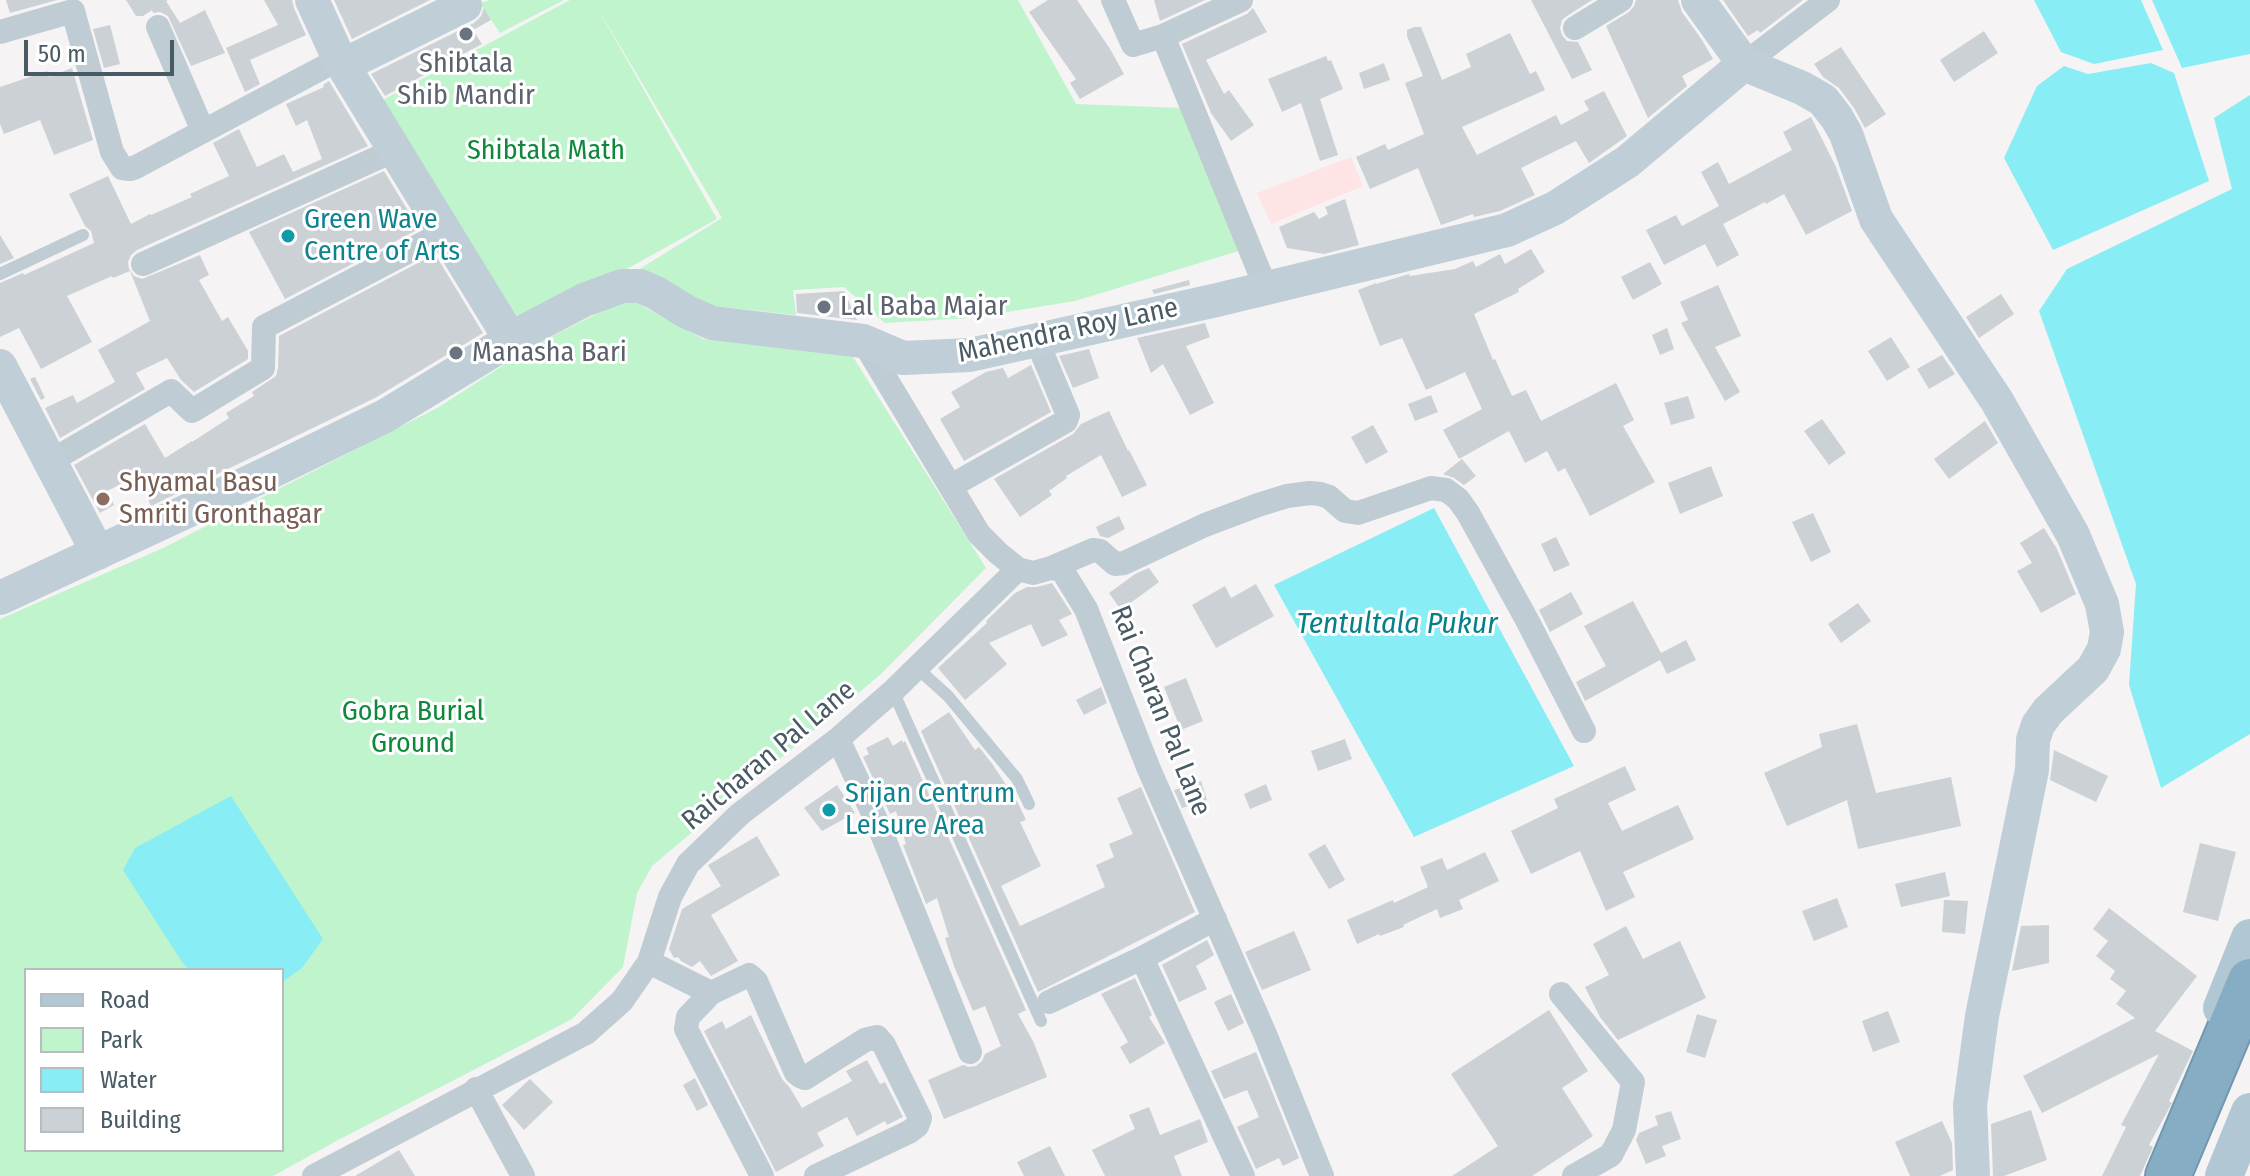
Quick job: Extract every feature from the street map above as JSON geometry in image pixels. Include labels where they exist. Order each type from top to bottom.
[{"type":"highway","points":[[2168,1176],[2250,981]]},
{"type":"highway","points":[[2199,1176],[2250,1050]]},
{"type":"main road","points":[[2150,1176],[2250,938]]},
{"type":"main road","points":[[2224,1176],[2250,1112]]},
{"type":"street","points":[[312,0],[341,62],[511,340]]},
{"type":"street","points":[[0,32],[73,11],[112,152],[122,168],[136,167],[341,62],[465,5],[462,0]]},
{"type":"street","points":[[1113,0],[1133,45],[1163,36],[1213,6],[1241,0]]},
{"type":"street","points":[[1575,28],[1621,0]]},
{"type":"street","points":[[1698,0],[1744,64],[1823,100],[1837,118],[1846,134],[1876,219],[1997,401],[2073,535],[2102,604],[2107,632],[2104,649],[2093,669],[2048,711],[2038,725],[2033,740],[2032,770],[1982,1016],[1970,1105],[1973,1176]]},
{"type":"street","name":"Mahendra Roy Lane","points":[[0,598],[385,416],[511,340],[584,300],[622,286],[640,286],[712,323],[863,341],[903,358],[970,355],[1507,230],[1555,208],[1627,162],[1744,64],[1828,0]]},
{"type":"street","points":[[158,27],[203,131]]},
{"type":"street","points":[[1163,36],[1266,288]]},
{"type":"street","points":[[143,264],[395,150]]},
{"type":"street","points":[[49,462],[171,391],[192,411],[263,368],[264,327],[445,232]]},
{"type":"street","points":[[863,341],[979,534],[1018,569],[1033,573],[1093,550],[1100,551],[1115,564],[1124,563],[1215,521],[1287,496],[1320,494],[1329,497],[1345,511],[1358,513],[1431,488],[1446,490],[1458,499],[1468,513],[1584,731]]},
{"type":"street","points":[[951,486],[1066,421],[1068,415],[1037,341]]},
{"type":"street","points":[[0,366],[98,553]]},
{"type":"street","name":"Rai Charan Pal Lane","points":[[1051,568],[1062,570],[1086,609],[1148,767],[1265,1034],[1322,1176]]},
{"type":"street","name":"Raicharan Pal Lane","points":[[314,1176],[586,1033],[622,1001],[649,962],[670,897],[688,864],[740,814],[838,739],[893,691],[1018,569]]},
{"type":"street","points":[[838,739],[878,824],[970,1052]]},
{"type":"street","points":[[1045,1011],[1215,919]]},
{"type":"street","points":[[1142,958],[1243,1176]]},
{"type":"street","points":[[649,962],[711,993]]},
{"type":"street","points":[[762,1176],[686,1029],[688,1017],[711,993],[749,975],[756,981],[796,1073],[805,1078],[865,1040],[877,1037],[884,1045],[920,1118],[917,1126],[909,1132],[816,1176]]},
{"type":"street","points":[[1561,994],[1633,1082],[1624,1130],[1611,1155],[1574,1176]]},
{"type":"street","points":[[476,1089],[523,1176]]},
{"type":"lane","points":[[0,274],[83,235]]},
{"type":"lane","points":[[917,668],[948,696],[1017,779],[1029,804]]},
{"type":"lane","points":[[893,691],[1045,1011]]},
{"type":"shaded area","points":[[1351,157],[1363,186],[1271,224],[1257,193]]},
{"type":"green space","points":[[490,0],[564,0],[500,33],[480,3]]},
{"type":"green space","name":"Shibtala Math","points":[[570,0],[1018,0],[1076,104],[1183,108],[1245,249],[1075,301],[970,318],[885,323],[844,287],[793,290],[796,315],[706,305],[638,270],[722,218],[594,2],[717,219],[520,328],[379,102]]},
{"type":"green space","name":"Gobra Burial Ground","points":[[628,298],[703,339],[853,357],[986,568],[881,674],[652,866],[637,893],[623,967],[572,1019],[273,1176],[0,1176],[0,619],[161,549],[439,407],[531,347]]},
{"type":"water","points":[[2034,0],[2141,0],[2163,50],[2094,64],[2061,52]]},
{"type":"water","points":[[2152,0],[2250,0],[2250,54],[2182,68]]},
{"type":"water","points":[[2151,63],[2174,73],[2209,181],[2053,250],[2004,158],[2037,86],[2064,66],[2088,74]]},
{"type":"water","points":[[2250,95],[2250,734],[2161,788],[2129,685],[2136,584],[2039,311],[2067,269],[2232,189],[2214,118]]},
{"type":"water","name":"Tentultala Pukur","points":[[1434,508],[1574,766],[1414,837],[1274,585]]},
{"type":"water","points":[[231,796],[323,939],[302,968],[284,981],[284,968],[187,968],[123,870],[135,848]]},
{"type":"building","points":[[6,0],[57,0],[10,13]]},
{"type":"building","points":[[126,0],[168,0],[180,23],[205,10],[225,53],[191,66],[168,16],[153,13],[152,10],[143,16],[136,16]]},
{"type":"building","points":[[264,0],[292,0],[306,35],[250,60],[260,84],[245,92],[226,48],[278,25]]},
{"type":"building","points":[[334,0],[430,0],[352,39]]},
{"type":"building","points":[[1048,0],[1077,0],[1124,74],[1080,99],[1070,83],[1076,79],[1029,12]]},
{"type":"building","points":[[1154,0],[1205,0],[1160,21]]},
{"type":"building","points":[[1531,0],[1592,0],[1562,20],[1560,28],[1567,41],[1578,42],[1592,70],[1572,79]]},
{"type":"building","points":[[1636,0],[1678,0],[1682,12],[1713,59],[1682,76],[1687,86],[1648,118],[1606,26],[1629,12]]},
{"type":"building","points":[[1723,0],[1803,0],[1760,33],[1758,30],[1748,36]]},
{"type":"building","points":[[484,8],[491,20],[473,30],[482,44],[385,96],[371,74],[474,23]]},
{"type":"building","points":[[1253,8],[1267,32],[1206,60],[1224,94],[1229,90],[1254,125],[1231,141],[1211,113],[1182,44],[1247,14]]},
{"type":"building","points":[[110,25],[120,64],[104,68],[93,29]]},
{"type":"building","points":[[1421,27],[1442,80],[1471,67],[1466,54],[1510,33],[1530,74],[1536,71],[1545,90],[1462,127],[1477,155],[1556,115],[1561,125],[1589,110],[1584,101],[1604,91],[1627,136],[1589,163],[1576,141],[1521,168],[1535,195],[1500,211],[1474,217],[1473,214],[1441,225],[1418,168],[1370,189],[1356,157],[1385,144],[1388,150],[1424,134],[1405,83],[1423,76],[1407,36],[1407,30]]},
{"type":"building","points":[[1984,31],[1998,53],[1954,82],[1940,60]]},
{"type":"building","points":[[1841,47],[1886,114],[1865,128],[1839,88],[1823,77],[1814,64]]},
{"type":"building","points":[[1326,56],[1328,61],[1331,60],[1343,89],[1320,99],[1338,155],[1320,161],[1301,103],[1282,112],[1268,79]]},
{"type":"building","points":[[1384,63],[1390,80],[1364,89],[1359,73]]},
{"type":"building","points":[[72,68],[93,140],[54,155],[40,120],[4,134],[0,124],[0,87],[47,71],[49,77]]},
{"type":"building","points":[[329,81],[368,146],[137,250],[128,262],[134,276],[142,279],[200,255],[209,275],[199,280],[222,321],[228,317],[248,351],[248,359],[194,392],[181,380],[167,358],[136,373],[145,389],[60,438],[45,408],[73,395],[77,403],[115,382],[98,350],[150,321],[130,271],[112,276],[67,296],[92,342],[41,369],[19,328],[0,337],[0,283],[94,243],[91,231],[85,226],[69,194],[108,176],[131,224],[192,197],[190,194],[229,176],[213,143],[239,129],[257,167],[284,154],[293,172],[322,159],[307,120],[296,126],[286,104],[324,87]]},
{"type":"building","points":[[1811,117],[1836,167],[1852,211],[1806,235],[1784,194],[1723,224],[1739,255],[1717,267],[1705,244],[1664,265],[1646,230],[1676,215],[1682,226],[1719,206],[1701,172],[1718,162],[1729,184],[1792,150],[1783,132]]},
{"type":"building","points":[[384,171],[419,229],[285,299],[249,232]]},
{"type":"building","points":[[1345,199],[1359,245],[1324,254],[1287,248],[1279,227],[1314,212],[1319,219],[1328,214],[1325,207]]},
{"type":"building","points":[[0,235],[14,258],[0,264]]},
{"type":"building","points":[[1531,249],[1545,272],[1518,289],[1519,292],[1474,314],[1512,396],[1526,390],[1541,421],[1616,383],[1634,420],[1623,426],[1655,482],[1590,516],[1565,468],[1558,472],[1547,451],[1525,463],[1509,431],[1459,459],[1443,430],[1482,409],[1465,372],[1426,390],[1402,338],[1380,346],[1358,290],[1409,274],[1455,269],[1473,261],[1476,267],[1500,254],[1505,264]]},
{"type":"building","points":[[435,254],[483,333],[375,398],[151,506],[137,476],[107,491],[114,505],[100,513],[74,465],[145,424],[165,458],[229,418],[226,413],[254,396],[252,392],[276,376],[279,336]]},
{"type":"building","points":[[1650,262],[1662,284],[1633,300],[1621,277]]},
{"type":"building","points":[[1189,280],[1190,285],[1154,294],[1152,290]]},
{"type":"building","points":[[1718,285],[1741,336],[1715,347],[1740,392],[1725,401],[1681,323],[1688,320],[1680,302]]},
{"type":"building","name":"Lal Baba Majar","points":[[844,291],[857,320],[797,313],[796,294]]},
{"type":"building","points":[[2001,294],[2014,314],[1979,338],[1966,317]]},
{"type":"building","points":[[1205,323],[1210,337],[1186,346],[1214,403],[1190,415],[1163,364],[1151,373],[1137,338]]},
{"type":"building","points":[[1667,328],[1674,349],[1660,355],[1652,335]]},
{"type":"building","points":[[1891,337],[1910,367],[1887,381],[1868,351]]},
{"type":"building","points":[[1089,349],[1099,378],[1073,388],[1059,356]]},
{"type":"building","points":[[1942,355],[1955,374],[1929,389],[1917,369]]},
{"type":"building","points":[[1031,365],[1051,412],[964,461],[940,419],[960,407],[951,392],[986,372],[1003,368],[1008,378]]},
{"type":"building","points":[[35,377],[45,398],[41,400],[30,379]]},
{"type":"building","points":[[1431,395],[1438,412],[1415,421],[1408,404]]},
{"type":"building","points":[[1688,396],[1695,418],[1671,425],[1664,403]]},
{"type":"building","points":[[1109,411],[1147,485],[1122,497],[1101,455],[1066,476],[1049,491],[1052,495],[1020,517],[994,479],[1073,434],[1081,424]]},
{"type":"building","points":[[1822,419],[1846,453],[1829,465],[1804,431]]},
{"type":"building","points":[[1985,421],[1998,443],[1949,479],[1934,459]]},
{"type":"building","points":[[1373,425],[1388,452],[1366,464],[1351,437]]},
{"type":"building","points":[[1462,459],[1476,476],[1464,485],[1443,474]]},
{"type":"building","points":[[1711,466],[1723,496],[1680,514],[1668,483]]},
{"type":"building","points":[[1813,513],[1831,552],[1811,562],[1792,522]]},
{"type":"building","points":[[1119,516],[1125,529],[1108,538],[1100,536],[1096,527]]},
{"type":"building","points":[[2044,528],[2057,549],[2076,594],[2041,613],[2017,571],[2032,563],[2020,543]]},
{"type":"building","points":[[1556,537],[1570,565],[1554,572],[1541,544]]},
{"type":"building","points":[[1149,568],[1159,582],[1121,610],[1109,593]]},
{"type":"building","points":[[1052,583],[1072,614],[1059,620],[1068,635],[1042,647],[1031,624],[989,643],[1007,664],[965,700],[938,668],[1015,593],[1027,587]]},
{"type":"building","points":[[1256,584],[1274,616],[1216,648],[1192,605],[1225,586],[1231,598]]},
{"type":"building","points":[[1571,592],[1583,614],[1550,632],[1539,610]]},
{"type":"building","points":[[1633,601],[1661,653],[1686,640],[1696,660],[1667,674],[1660,660],[1585,701],[1576,682],[1606,666],[1584,626]]},
{"type":"building","points":[[1858,603],[1871,621],[1841,643],[1828,624]]},
{"type":"building","points":[[1186,678],[1203,721],[1181,730],[1164,687]]},
{"type":"building","points":[[1101,687],[1107,703],[1084,715],[1076,700]]},
{"type":"building","points":[[949,712],[975,750],[979,747],[993,765],[1026,820],[1020,822],[1041,866],[1001,886],[1020,926],[1105,887],[1096,865],[1114,857],[1109,844],[1133,834],[1117,798],[1141,787],[1195,912],[1038,992],[921,731]]},
{"type":"building","points":[[1857,724],[1876,793],[1951,777],[1961,826],[1858,849],[1847,800],[1787,826],[1764,773],[1822,747],[1819,734]]},
{"type":"building","points":[[888,737],[893,746],[905,741],[1026,1010],[1018,1014],[1034,1043],[1047,1077],[944,1119],[928,1080],[963,1065],[976,1066],[985,1054],[1001,1046],[985,1006],[973,1011],[945,938],[949,937],[937,898],[926,904],[903,845],[906,844],[896,811],[890,814],[863,757],[869,754],[866,748]]},
{"type":"building","points":[[1345,739],[1352,759],[1318,771],[1311,751]]},
{"type":"building","points":[[2054,750],[2108,776],[2096,802],[2050,780]]},
{"type":"building","points":[[1625,766],[1636,790],[1608,803],[1622,831],[1678,805],[1694,839],[1623,872],[1635,897],[1606,911],[1580,851],[1531,874],[1511,831],[1558,808],[1554,799]]},
{"type":"building","points":[[1201,781],[1207,800],[1182,808],[1174,790]]},
{"type":"building","points":[[1266,784],[1272,800],[1250,809],[1244,794]]},
{"type":"building","name":"Srijan Centrum Leisure Area","points":[[837,785],[855,813],[822,831],[804,808]]},
{"type":"building","points":[[757,836],[780,875],[711,915],[738,961],[711,976],[700,961],[692,967],[678,957],[674,958],[669,949],[682,909],[721,886],[708,865]]},
{"type":"building","points":[[2200,843],[2236,852],[2218,921],[2183,912]]},
{"type":"building","points":[[1325,844],[1345,880],[1329,889],[1308,854]]},
{"type":"building","points":[[1485,852],[1499,881],[1459,900],[1463,909],[1440,918],[1437,909],[1404,927],[1357,944],[1347,920],[1428,887],[1420,867],[1442,858],[1447,870]]},
{"type":"building","points":[[1945,872],[1950,896],[1901,907],[1895,884]]},
{"type":"building","points":[[1837,898],[1848,927],[1814,941],[1802,911]]},
{"type":"building","points":[[1944,900],[1968,901],[1965,934],[1942,932]]},
{"type":"building","points":[[2109,908],[2197,976],[2155,1031],[2193,1051],[2169,1101],[2172,1103],[2149,1145],[2153,1147],[2140,1176],[2102,1176],[2126,1127],[2121,1125],[2159,1054],[2042,1113],[2023,1076],[2135,1018],[2116,1004],[2126,991],[2110,979],[2115,971],[2096,956],[2108,941],[2093,929]]},
{"type":"building","points":[[2049,925],[2049,963],[2012,971],[2021,926]]},
{"type":"building","points":[[1626,926],[1643,959],[1680,941],[1706,998],[1618,1040],[1600,1017],[1585,987],[1609,975],[1593,944]]},
{"type":"building","points":[[1294,931],[1311,970],[1262,990],[1245,952]]},
{"type":"building","points":[[1207,940],[1214,955],[1196,966],[1207,989],[1179,1002],[1162,965]]},
{"type":"building","points":[[1135,978],[1152,1015],[1149,1017],[1165,1043],[1130,1064],[1120,1047],[1128,1042],[1101,994]]},
{"type":"building","points":[[1231,994],[1244,1023],[1228,1031],[1214,1002]]},
{"type":"building","points":[[1549,1010],[1588,1071],[1562,1088],[1593,1136],[1532,1176],[1452,1176],[1498,1146],[1451,1074]]},
{"type":"building","points":[[1888,1011],[1900,1042],[1873,1052],[1862,1021]]},
{"type":"building","points":[[1697,1014],[1717,1020],[1705,1058],[1686,1052]]},
{"type":"building","points":[[751,1015],[782,1079],[802,1108],[852,1081],[846,1071],[867,1060],[880,1084],[885,1082],[903,1117],[887,1125],[885,1121],[857,1136],[847,1117],[817,1133],[824,1146],[776,1172],[704,1031],[722,1021],[726,1029]]},
{"type":"building","points":[[1256,1052],[1299,1158],[1283,1166],[1279,1158],[1256,1169],[1237,1127],[1259,1117],[1247,1090],[1224,1099],[1211,1071]]},
{"type":"building","points":[[695,1078],[708,1105],[697,1111],[683,1085]]},
{"type":"building","points":[[530,1079],[553,1102],[524,1130],[502,1105]]},
{"type":"building","points":[[1149,1107],[1160,1135],[1200,1119],[1208,1142],[1174,1156],[1182,1176],[1105,1176],[1092,1150],[1135,1129],[1129,1115]]},
{"type":"building","points":[[2031,1110],[2047,1160],[2004,1176],[1993,1176],[1991,1124]]},
{"type":"building","points":[[1671,1111],[1681,1139],[1662,1146],[1666,1156],[1646,1164],[1636,1140],[1639,1133],[1658,1125],[1655,1116]]},
{"type":"building","points":[[1942,1121],[1952,1143],[1953,1170],[1940,1176],[1910,1176],[1895,1142]]},
{"type":"building","points":[[1050,1146],[1065,1176],[1024,1176],[1017,1162]]},
{"type":"building","points":[[399,1150],[415,1176],[355,1176]]},
{"type":"place","name":"Shibtala Shib Mandir","points":[[466,34]]},
{"type":"place","name":"Green Wave Centre of Arts","points":[[288,236]]},
{"type":"place","name":"Lal Baba Majar","points":[[824,307]]},
{"type":"place","name":"Manasha Bari","points":[[456,353]]},
{"type":"place","name":"Shyamal Basu Smriti Gronthagar","points":[[103,499]]},
{"type":"place","name":"Srijan Centrum Leisure Area","points":[[829,810]]}]
